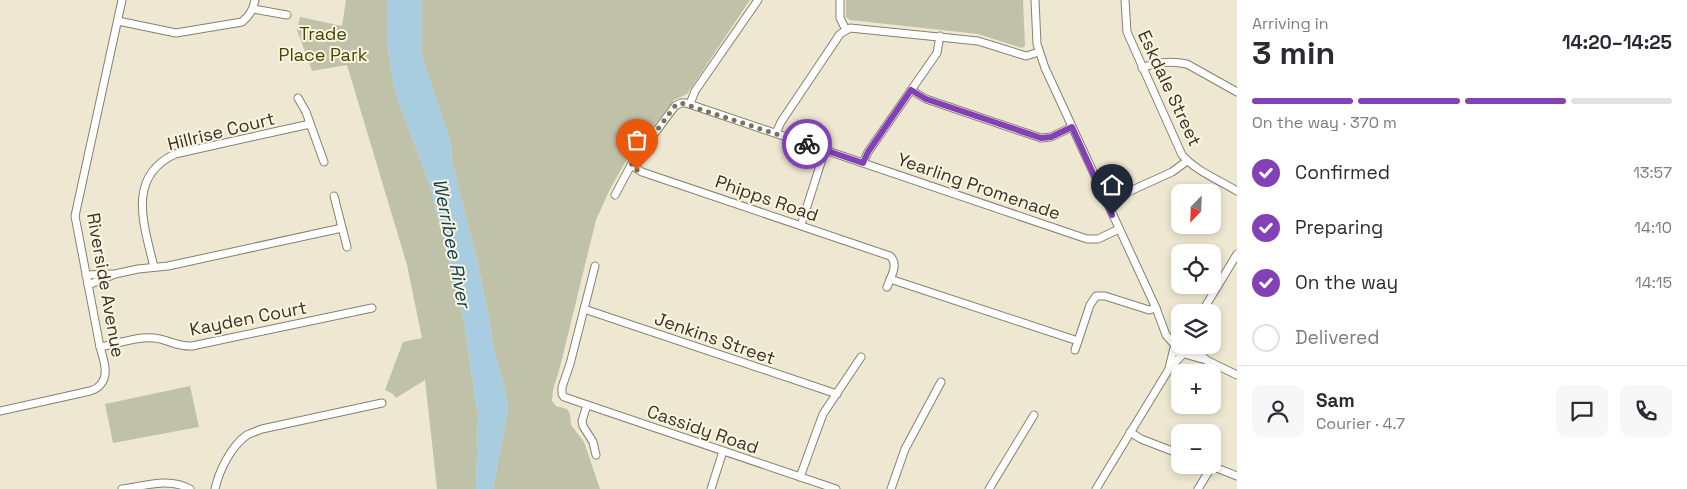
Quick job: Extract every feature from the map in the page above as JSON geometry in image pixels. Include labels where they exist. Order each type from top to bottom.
[{"type":"street","name":"Riverside Avenue","points":[[0,411],[90,392],[101,385],[105,375],[105,365],[75,216],[122,0]]},
{"type":"street","points":[[118,21],[170,33],[184,33],[242,22],[249,16],[255,0]]},
{"type":"street","points":[[615,195],[631,165],[675,106],[681,103],[690,104],[696,91],[758,0]]},
{"type":"street","points":[[840,0],[840,18],[846,30]]},
{"type":"street","points":[[1035,0],[1037,44],[1044,68],[1156,308],[1166,335],[1171,342]]},
{"type":"street","name":"Eskdale Street","points":[[1125,0],[1127,32],[1182,155],[1187,161],[1237,190]]},
{"type":"street","points":[[253,9],[287,15]]},
{"type":"street","points":[[776,133],[781,122],[840,34],[846,30],[856,28],[978,41],[1026,56],[1040,52]]},
{"type":"street","points":[[863,163],[868,152],[937,53],[940,36]]},
{"type":"street","points":[[1142,68],[1149,64],[1180,62],[1237,92]]},
{"type":"street","points":[[911,90],[926,99],[1041,138],[1051,137],[1072,127]]},
{"type":"street","points":[[298,98],[324,162]]},
{"type":"street","name":"Yearling Promenade","points":[[690,104],[1087,238],[1098,238],[1119,229]]},
{"type":"street","name":"Hillrise Court","points":[[154,267],[142,200],[147,179],[160,164],[175,154],[310,124]]},
{"type":"street","points":[[800,225],[825,150]]},
{"type":"street","points":[[1106,202],[1172,172],[1187,161]]},
{"type":"street","name":"Phipps Road","points":[[631,165],[642,172],[885,254],[894,260],[895,264],[890,278]]},
{"type":"street","points":[[334,196],[347,247]]},
{"type":"street","points":[[86,275],[115,274],[154,267],[342,228]]},
{"type":"street","points":[[1207,304],[1237,254]]},
{"type":"street","points":[[584,309],[595,266]]},
{"type":"street","points":[[1229,267],[1237,272]]},
{"type":"street","points":[[88,285],[115,274]]},
{"type":"street","points":[[887,287],[890,278],[1078,342]]},
{"type":"street","points":[[1075,350],[1090,305],[1096,296],[1105,296],[1148,310],[1156,308]]},
{"type":"street","name":"Kayden Court","points":[[100,346],[148,338],[159,339],[179,346],[192,346],[372,308]]},
{"type":"street","name":"Jenkins Street","points":[[584,309],[836,394]]},
{"type":"street","name":"Cassidy Road","points":[[584,309],[562,387],[562,394],[567,398],[836,489]]},
{"type":"street","points":[[1162,324],[1171,331]]},
{"type":"street","points":[[1168,369],[1172,354]]},
{"type":"street","points":[[1096,489],[1168,369],[1183,354]]},
{"type":"street","points":[[1187,354],[1206,360],[1237,375]]},
{"type":"street","points":[[1200,354],[1206,360]]},
{"type":"street","points":[[800,477],[824,414],[861,357]]},
{"type":"street","points":[[890,489],[905,449],[942,382]]},
{"type":"street","points":[[215,489],[229,457],[246,436],[262,429],[382,403]]},
{"type":"street","points":[[587,405],[582,421],[593,442],[596,455]]},
{"type":"street","points":[[989,489],[1034,415]]},
{"type":"street","points":[[1130,432],[1141,439],[1171,451]]},
{"type":"street","points":[[710,489],[723,451]]},
{"type":"street","points":[[1221,470],[1237,476]]},
{"type":"street","points":[[1198,489],[1206,474]]},
{"type":"street","points":[[122,489],[168,482],[190,489]]},
{"type":"green space","name":"Trade Place Park","points":[[346,0],[387,0],[387,44],[393,82],[398,101],[426,174],[464,321],[478,416],[476,489],[437,489],[425,380],[396,398],[385,390],[403,342],[422,338],[407,265],[347,65],[312,71],[297,30],[300,17],[342,26]]},
{"type":"green space","points":[[422,0],[750,0],[687,94],[674,100],[626,161],[610,189],[596,220],[553,390],[552,401],[556,406],[567,409],[570,414],[571,425],[584,442],[600,489],[493,489],[508,409],[505,389],[493,347],[477,261],[452,162],[450,140],[422,57]]},
{"type":"green space","points":[[846,0],[1023,0],[1025,46],[1022,48],[978,34],[850,20],[846,17]]},
{"type":"green space","points":[[190,386],[199,427],[113,443],[105,404]]},
{"type":"water","name":"Werribee River","points":[[387,0],[422,0],[422,57],[450,140],[452,162],[477,261],[493,347],[505,389],[508,409],[493,489],[476,489],[478,416],[464,321],[426,174],[398,101],[393,82],[387,44]]},
{"type":"way so far","points":[[637,170],[631,165],[675,106],[681,103],[686,103],[807,144]]},
{"type":"route","points":[[807,144],[863,163],[868,152],[911,90],[920,97],[1041,138],[1051,137],[1072,127],[1112,215]]}]
